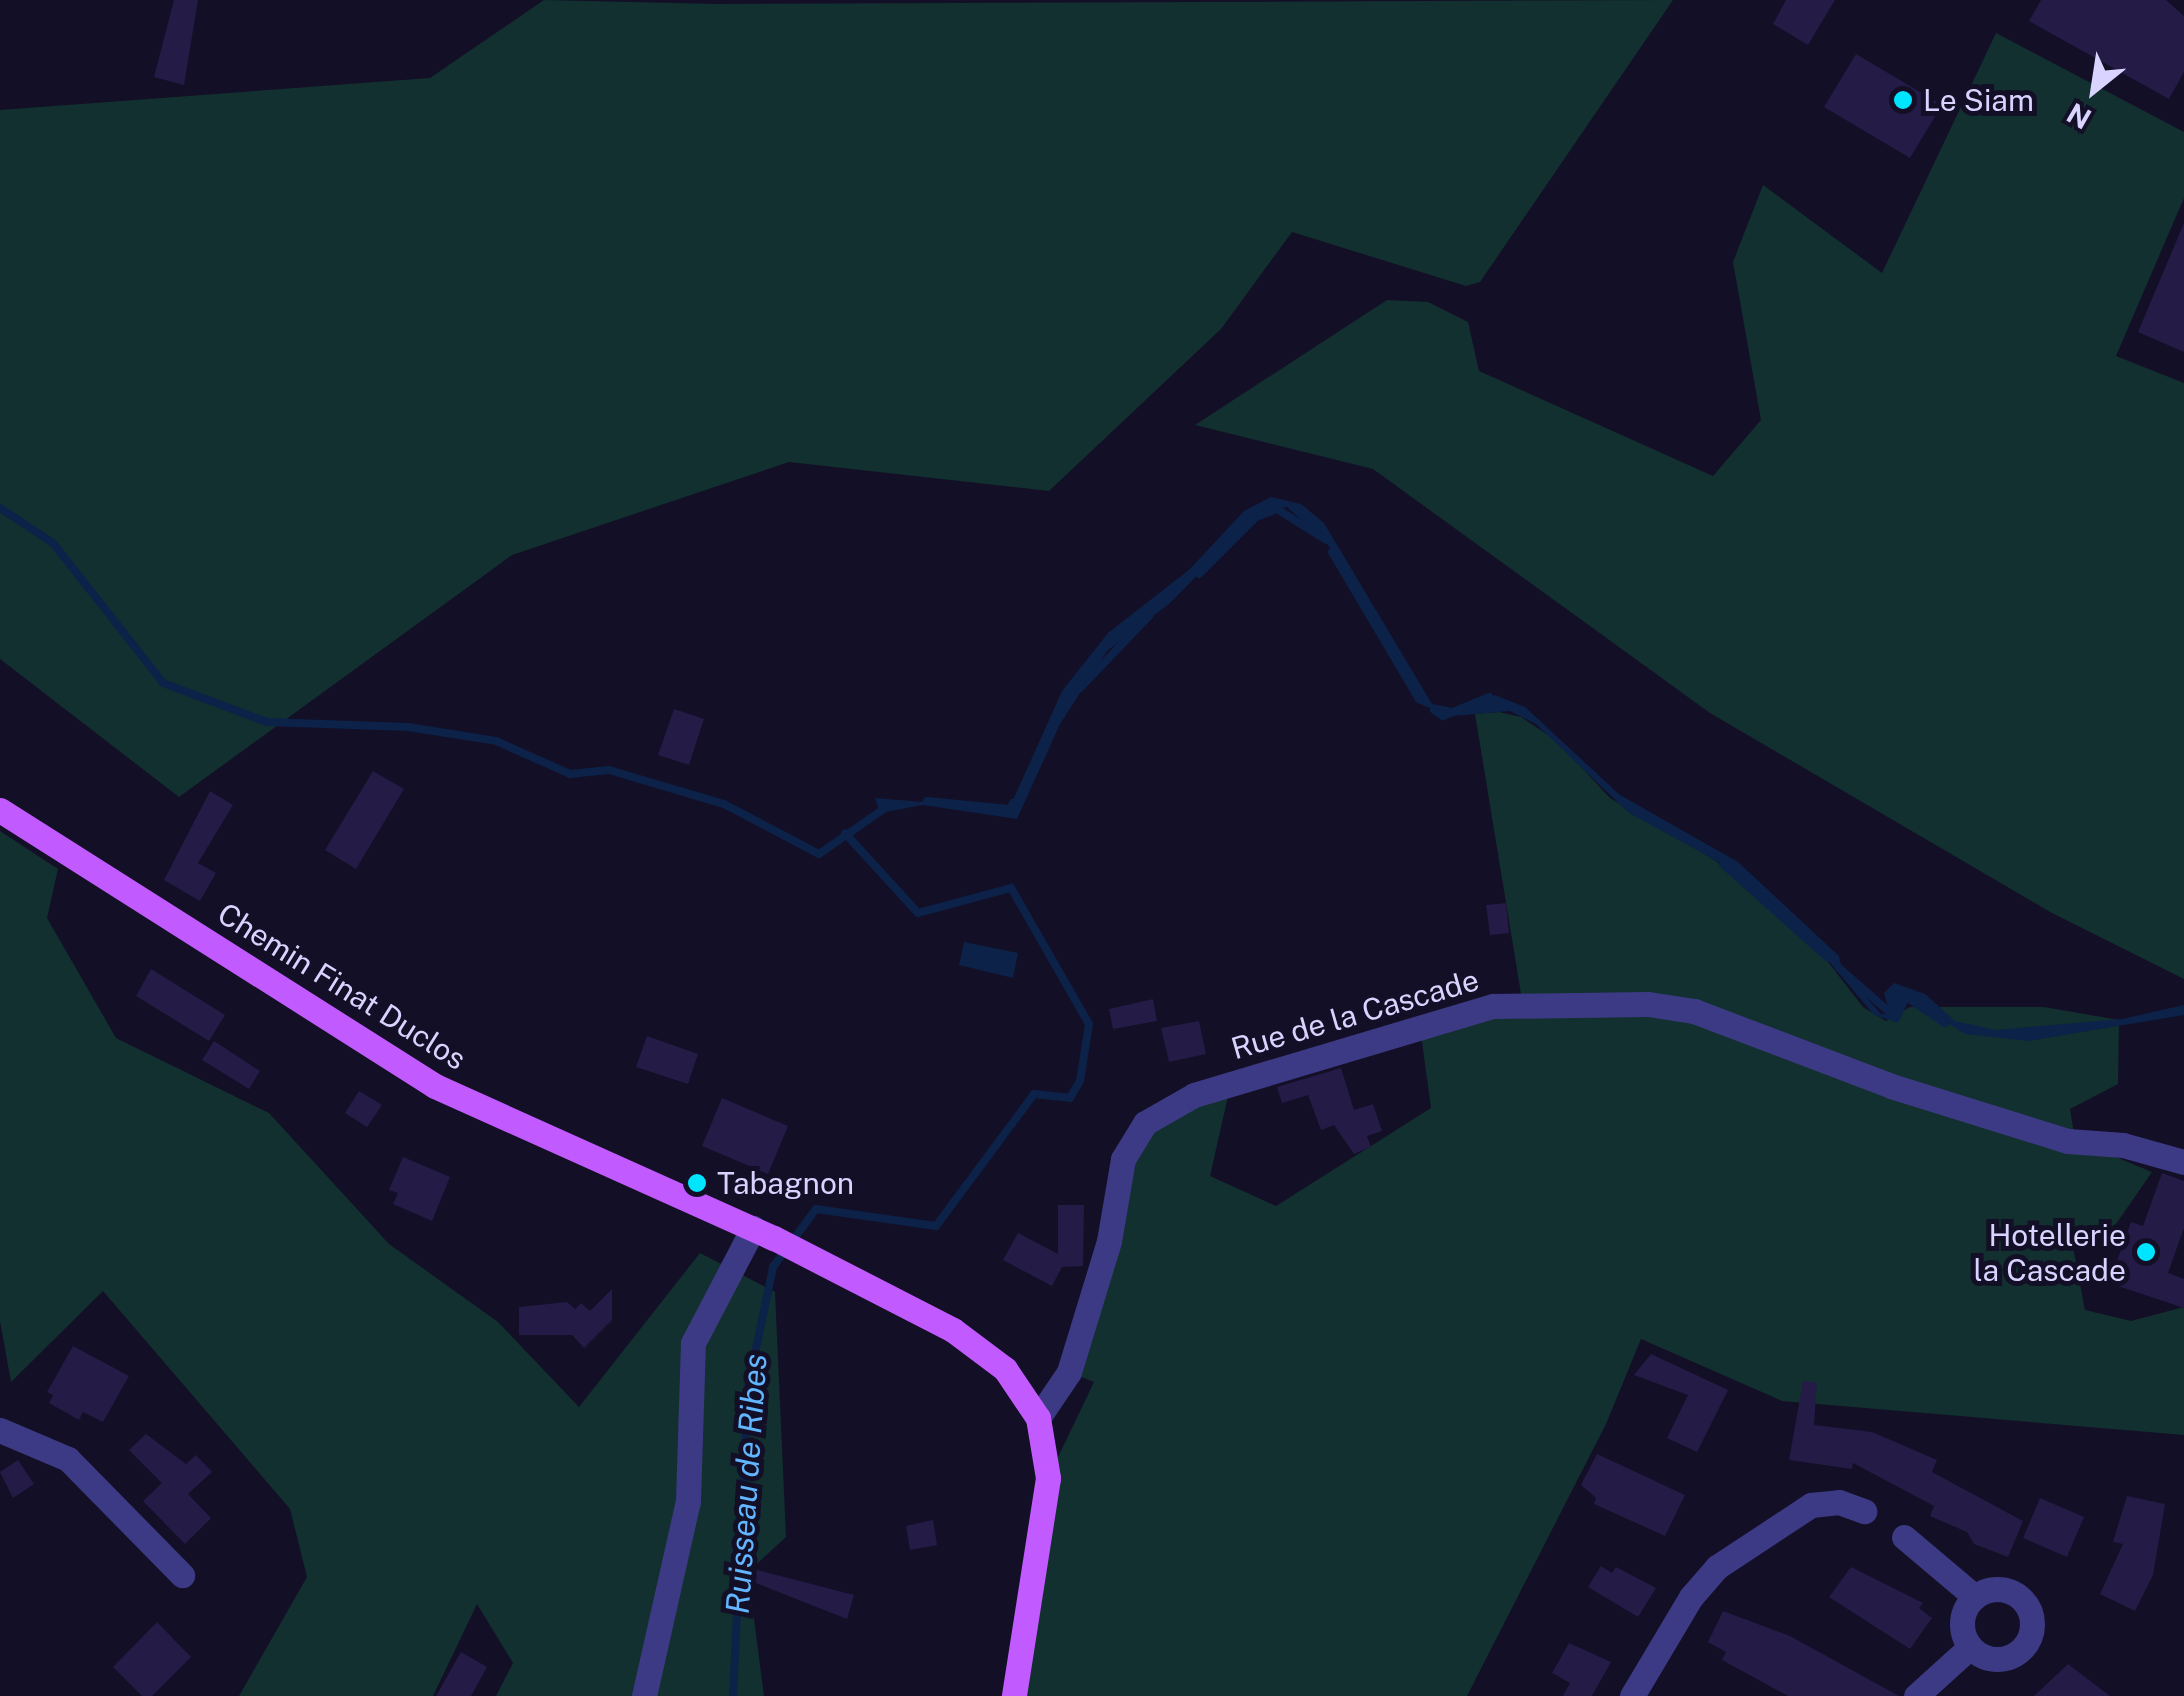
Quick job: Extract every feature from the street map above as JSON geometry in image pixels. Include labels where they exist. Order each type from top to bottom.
[{"type":"main road","name":"Chemin Finat Duclos","points":[[0,810],[435,1086],[763,1233],[953,1330],[1006,1368],[1038,1418]]},
{"type":"main road","points":[[1014,1696],[1048,1478],[1038,1418]]},
{"type":"street","name":"Rue de la Cascade","points":[[1038,1418],[1069,1372],[1108,1240],[1122,1159],[1145,1124],[1194,1095],[1493,1006],[1648,1004],[1694,1011],[1944,1102],[2068,1140],[2123,1145],[2184,1162]]},
{"type":"street","points":[[644,1696],[688,1501],[693,1342],[763,1233]]},
{"type":"street","points":[[0,1430],[68,1459],[182,1575]]},
{"type":"street","points":[[1632,1696],[1690,1597],[1717,1567],[1811,1505],[1839,1502],[1864,1511]]},
{"type":"street","points":[[1904,1537],[1974,1596]]},
{"type":"street","points":[[1995,1589],[2017,1595],[2032,1626],[2014,1655],[1990,1659],[1970,1647],[1962,1616],[1974,1596],[1995,1589]]},
{"type":"street","points":[[1916,1696],[1970,1647]]},
{"type":"green space","points":[[544,0],[717,4],[1673,0],[1480,282],[1466,286],[1292,232],[1221,329],[1049,491],[789,462],[512,555],[179,797],[0,659],[0,110],[430,78]]},
{"type":"green space","points":[[1996,33],[2184,132],[2184,198],[2116,356],[2184,383],[2184,979],[2052,913],[1710,713],[1373,469],[1195,425],[1387,300],[1428,302],[1468,322],[1479,371],[1713,476],[1761,420],[1733,262],[1763,185],[1882,273]]},
{"type":"green space","points":[[1499,712],[1521,717],[1557,741],[1610,798],[1716,861],[1811,940],[1863,1007],[1886,1021],[1910,1007],[2044,1007],[2119,1020],[2118,1084],[2070,1109],[2075,1140],[2152,1172],[2116,1224],[2073,1247],[2085,1310],[2131,1321],[2184,1307],[2184,1435],[1782,1401],[1641,1339],[1606,1424],[1467,1696],[1014,1696],[1048,1478],[1094,1382],[1069,1372],[1145,1123],[1231,1083],[1210,1176],[1276,1206],[1431,1108],[1420,1027],[1523,1006],[1475,714]]},
{"type":"green space","points":[[0,831],[58,869],[47,918],[116,1038],[269,1113],[389,1244],[498,1322],[579,1407],[700,1253],[775,1292],[786,1537],[748,1572],[764,1696],[496,1696],[513,1663],[477,1604],[433,1696],[239,1696],[307,1577],[290,1509],[103,1291],[11,1382],[0,1321]]},
{"type":"water","points":[[1271,497],[1301,504],[1324,523],[1432,704],[1463,710],[1495,695],[1525,707],[1620,795],[1738,862],[1839,956],[1842,969],[1881,1014],[1890,1014],[1884,993],[1894,983],[1925,994],[1955,1021],[1995,1030],[2122,1019],[2184,1005],[2184,1015],[2029,1041],[1965,1034],[1906,997],[1892,1021],[1874,1015],[1822,953],[1728,867],[1629,813],[1536,724],[1510,711],[1452,716],[1417,703],[1327,543],[1287,507],[1260,512],[1169,604],[1107,651],[1060,724],[1017,819],[923,805],[880,813],[875,798],[1009,809],[1062,691],[1108,633],[1190,569],[1244,511]]},
{"type":"water","points":[[964,942],[1018,953],[1013,978],[959,965]]},
{"type":"building","points":[[174,0],[198,0],[184,85],[154,77]]},
{"type":"building","points":[[1786,0],[1835,0],[1808,45],[1773,24]]},
{"type":"building","points":[[2041,0],[2166,0],[2184,16],[2184,72],[2169,99],[2029,21]]},
{"type":"building","points":[[1856,54],[1942,105],[1910,158],[1824,107]]},
{"type":"building","points":[[2184,223],[2184,352],[2138,332]]},
{"type":"building","points":[[674,709],[704,719],[689,765],[658,755]]},
{"type":"building","points":[[373,771],[404,789],[356,869],[325,850]]},
{"type":"building","points":[[210,791],[233,805],[198,863],[216,873],[200,901],[164,880]]},
{"type":"building","points":[[1506,903],[1509,933],[1490,935],[1486,905]]},
{"type":"building","points":[[151,969],[225,1015],[209,1041],[136,996]]},
{"type":"building","points":[[1153,999],[1157,1021],[1113,1029],[1109,1009]]},
{"type":"building","points":[[1199,1021],[1206,1054],[1169,1062],[1161,1028]]},
{"type":"building","points":[[647,1036],[698,1054],[688,1084],[636,1067]]},
{"type":"building","points":[[214,1041],[260,1071],[249,1089],[202,1060]]},
{"type":"building","points":[[1341,1068],[1354,1110],[1373,1104],[1382,1131],[1367,1136],[1371,1147],[1354,1154],[1334,1125],[1321,1130],[1308,1095],[1282,1103],[1277,1087]]},
{"type":"building","points":[[359,1091],[382,1105],[367,1127],[345,1113]]},
{"type":"building","points":[[722,1098],[788,1126],[768,1174],[702,1146]]},
{"type":"building","points":[[403,1157],[450,1177],[432,1221],[393,1204],[398,1193],[389,1190]]},
{"type":"building","name":"Hotellerie la Cascade","points":[[2162,1173],[2184,1181],[2184,1228],[2168,1273],[2184,1279],[2184,1308],[2109,1283],[2131,1222],[2143,1226]]},
{"type":"building","points":[[1058,1205],[1084,1205],[1083,1266],[1062,1267],[1052,1286],[1003,1260],[1018,1233],[1058,1254]]},
{"type":"building","points":[[612,1289],[612,1320],[584,1348],[572,1335],[519,1335],[519,1307],[567,1302],[575,1309],[581,1303],[590,1311]]},
{"type":"building","points":[[73,1346],[129,1376],[103,1422],[83,1412],[79,1420],[49,1403],[53,1395],[47,1392]]},
{"type":"building","points":[[1651,1354],[1728,1390],[1697,1452],[1667,1438],[1688,1395],[1634,1375]]},
{"type":"building","points":[[1803,1381],[1817,1383],[1814,1425],[1872,1432],[1937,1460],[1932,1472],[2023,1521],[2008,1557],[1974,1544],[1967,1532],[1930,1516],[1934,1506],[1853,1463],[1852,1469],[1789,1460]]},
{"type":"building","points":[[146,1434],[186,1464],[196,1455],[212,1472],[188,1494],[211,1518],[185,1544],[143,1501],[162,1483],[129,1450]]},
{"type":"building","points":[[1597,1454],[1685,1495],[1665,1536],[1594,1504],[1596,1498],[1581,1485]]},
{"type":"building","points":[[18,1460],[34,1484],[13,1498],[0,1472]]},
{"type":"building","points":[[2127,1496],[2165,1504],[2153,1575],[2135,1611],[2100,1594],[2123,1544],[2113,1542]]},
{"type":"building","points":[[2040,1498],[2084,1517],[2067,1557],[2023,1538]]},
{"type":"building","points":[[933,1520],[937,1545],[910,1550],[906,1526]]},
{"type":"building","points":[[742,1566],[854,1595],[847,1619],[738,1576]]},
{"type":"building","points":[[1601,1566],[1612,1573],[1616,1567],[1656,1588],[1638,1617],[1588,1587]]},
{"type":"building","points":[[1851,1567],[1923,1603],[1919,1608],[1932,1618],[1910,1649],[1829,1597]]},
{"type":"building","points":[[1723,1611],[1790,1636],[1899,1696],[1788,1696],[1722,1660],[1726,1652],[1708,1642]]},
{"type":"building","points":[[157,1622],[191,1657],[152,1696],[142,1696],[113,1667]]},
{"type":"building","points":[[1569,1643],[1611,1662],[1592,1696],[1563,1696],[1570,1683],[1552,1673]]},
{"type":"building","points":[[461,1652],[487,1667],[471,1696],[436,1696]]},
{"type":"building","points":[[2068,1664],[2110,1696],[2034,1696]]},
{"type":"waterway","points":[[0,508],[53,543],[163,683],[267,722],[408,727],[496,741],[570,774],[609,770],[724,804],[819,854],[888,806]]},
{"type":"waterway","points":[[1199,574],[1256,517],[1277,509],[1326,540]]},
{"type":"waterway","points":[[1332,552],[1419,699]]},
{"type":"waterway","points":[[1080,688],[1150,615]]},
{"type":"waterway","points":[[1434,710],[1443,716],[1489,697]]},
{"type":"waterway","points":[[927,801],[1010,809],[1013,803]]},
{"type":"waterway","name":"Ruisseau de Ribes","points":[[733,1696],[748,1387],[773,1267],[816,1209],[936,1226],[1034,1094],[1070,1098],[1080,1081],[1089,1024],[1011,888],[918,913],[845,833]]},
{"type":"waterway","points":[[1723,864],[1828,958]]},
{"type":"waterway","points":[[1838,967],[1896,1018],[1906,997],[1945,1023]]},
{"type":"place","name":"Le Siam","points":[[1903,100]]},
{"type":"place","name":"Tabagnon","points":[[697,1183]]},
{"type":"place","name":"Hotellerie la Cascade","points":[[2146,1252]]}]
